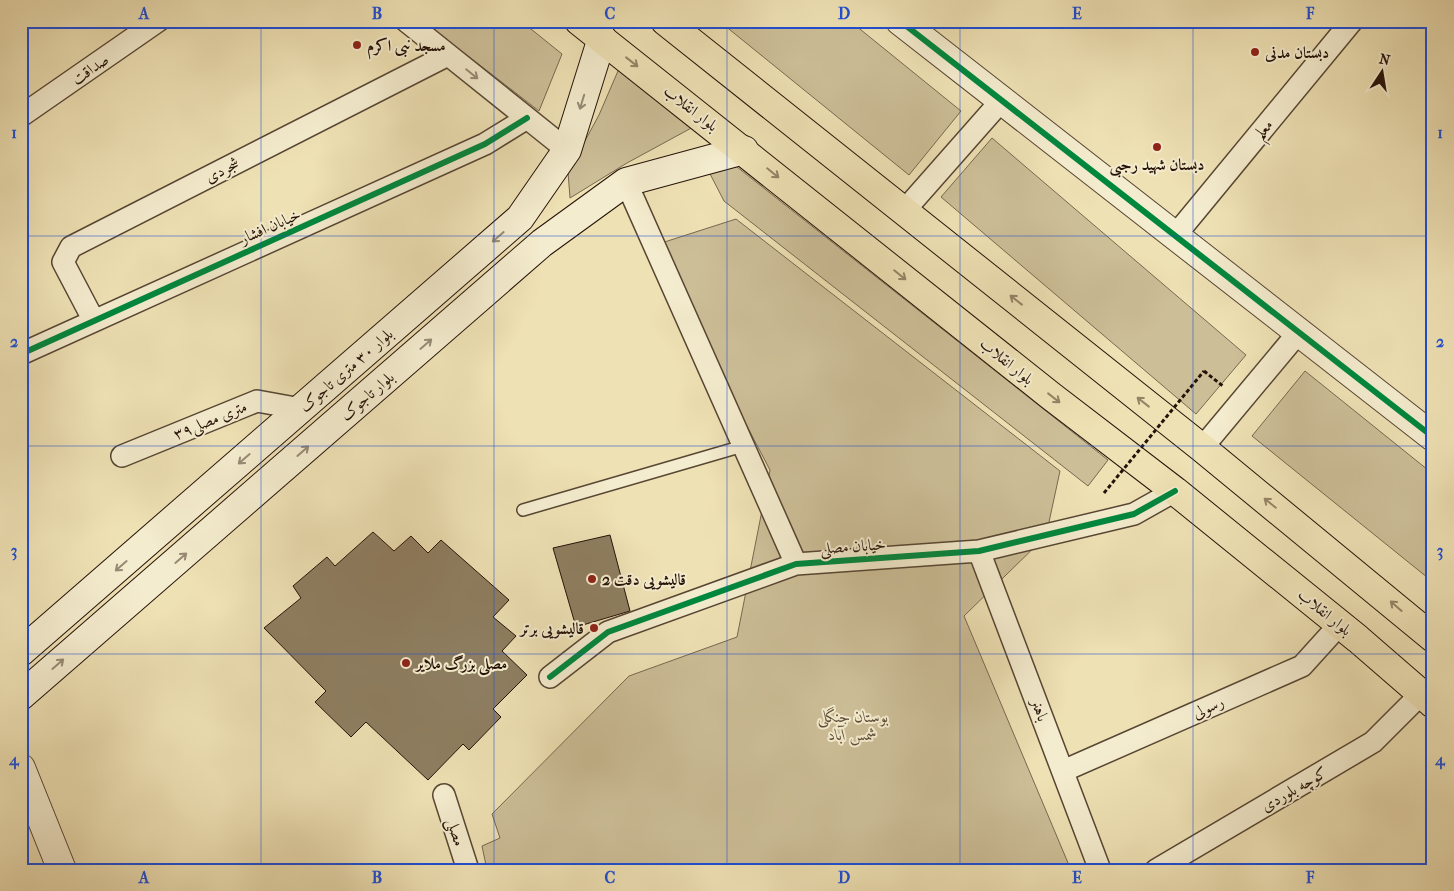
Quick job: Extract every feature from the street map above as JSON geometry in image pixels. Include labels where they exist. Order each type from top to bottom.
[{"type":"main road","name":"بلوار انقلاب","points":[[579,21],[744,150],[1051,396],[1175,491],[1340,624],[1427,699]]},
{"type":"main road","points":[[665,21],[1202,448],[1433,638]]},
{"type":"main road","points":[[900,21],[1174,237],[1433,437]]},
{"type":"main road","name":"بلوار ۳۰ متری تاجوک","points":[[21,652],[520,218],[567,150],[602,38]]},
{"type":"main road","name":"بلوار تاجوک","points":[[21,696],[542,243],[626,182],[744,150]]},
{"type":"main road","points":[[21,768],[62,870]]},
{"type":"street","name":"صداقت","points":[[21,116],[158,21]]},
{"type":"street","points":[[406,21],[567,150]]},
{"type":"street","name":"معلم","points":[[1174,237],[1352,21]]},
{"type":"street","name":"شجردی","points":[[94,321],[63,262],[71,247],[448,55]]},
{"type":"street","points":[[904,212],[1001,101]]},
{"type":"street","name":"خیابان افشار","points":[[21,354],[485,144],[527,118]]},
{"type":"street","points":[[626,182],[796,564]]},
{"type":"street","points":[[1202,448],[1298,333]]},
{"type":"street","name":"۳۹متری مصلی","points":[[122,456],[257,401],[301,409]]},
{"type":"street","name":"خیابان مصلی","points":[[550,677],[608,632],[796,564],[979,551],[1134,514],[1175,491]]},
{"type":"street","name":"باهنر","points":[[979,551],[1100,870]]},
{"type":"street","name":"رسولی","points":[[1063,771],[1302,666],[1340,624]]},
{"type":"street","name":"کوچه بلوردی","points":[[1156,870],[1373,742],[1427,699]]},
{"type":"street","name":"مصلی","points":[[444,795],[468,870]]},
{"type":"lane","points":[[523,510],[743,446]]},
{"type":"path","points":[[1104,493],[1204,371]]},
{"type":"green space","points":[[423,21],[521,21],[562,54],[539,111]]},
{"type":"green space","points":[[719,21],[850,21],[961,111],[909,175]]},
{"type":"green space","points":[[621,64],[695,126],[627,163],[570,198],[568,172],[599,115]]},
{"type":"green space","points":[[992,138],[1246,355],[1196,414],[941,197]]},
{"type":"green space","points":[[732,163],[1108,460],[1088,486],[724,201],[708,170]]},
{"type":"green space","name":"بوستان جنگلی شمس آباد","points":[[736,219],[1060,471],[1046,536],[964,616],[1071,870],[487,870],[482,846],[500,838],[492,814],[629,676],[737,637],[770,470],[652,246]]},
{"type":"green space","points":[[1305,371],[1433,474],[1433,582],[1252,436]]},
{"type":"building","name":"مصلی بزرگ ملایر","points":[[373,532],[394,551],[411,536],[428,553],[441,540],[509,600],[493,617],[516,636],[502,651],[527,675],[493,709],[501,717],[469,750],[463,744],[428,780],[366,722],[351,737],[315,702],[326,691],[264,628],[301,598],[293,586],[327,557],[335,566]]},
{"type":"building","name":"قالیشویی دقت 2","points":[[610,535],[630,611],[576,627],[553,548]]},
{"type":"cycle path","points":[[900,21],[1433,437]]},
{"type":"cycle path","points":[[21,354],[485,144],[527,118]]},
{"type":"cycle path","points":[[550,677],[608,632],[796,564],[979,551],[1134,514],[1175,491]]},
{"type":"place","name":"مسجد نبی اکرم","points":[[357,45]]},
{"type":"place","name":"دبستان مدنی","points":[[1255,52]]},
{"type":"place","name":"دبستان شهید رجبی","points":[[1157,147]]},
{"type":"place","name":"قالیشویی دقت 2","points":[[592,579]]},
{"type":"place","name":"قالیشویی برتر","points":[[594,628]]},
{"type":"place","name":"مصلی بزرگ ملایر","points":[[406,663]]}]
